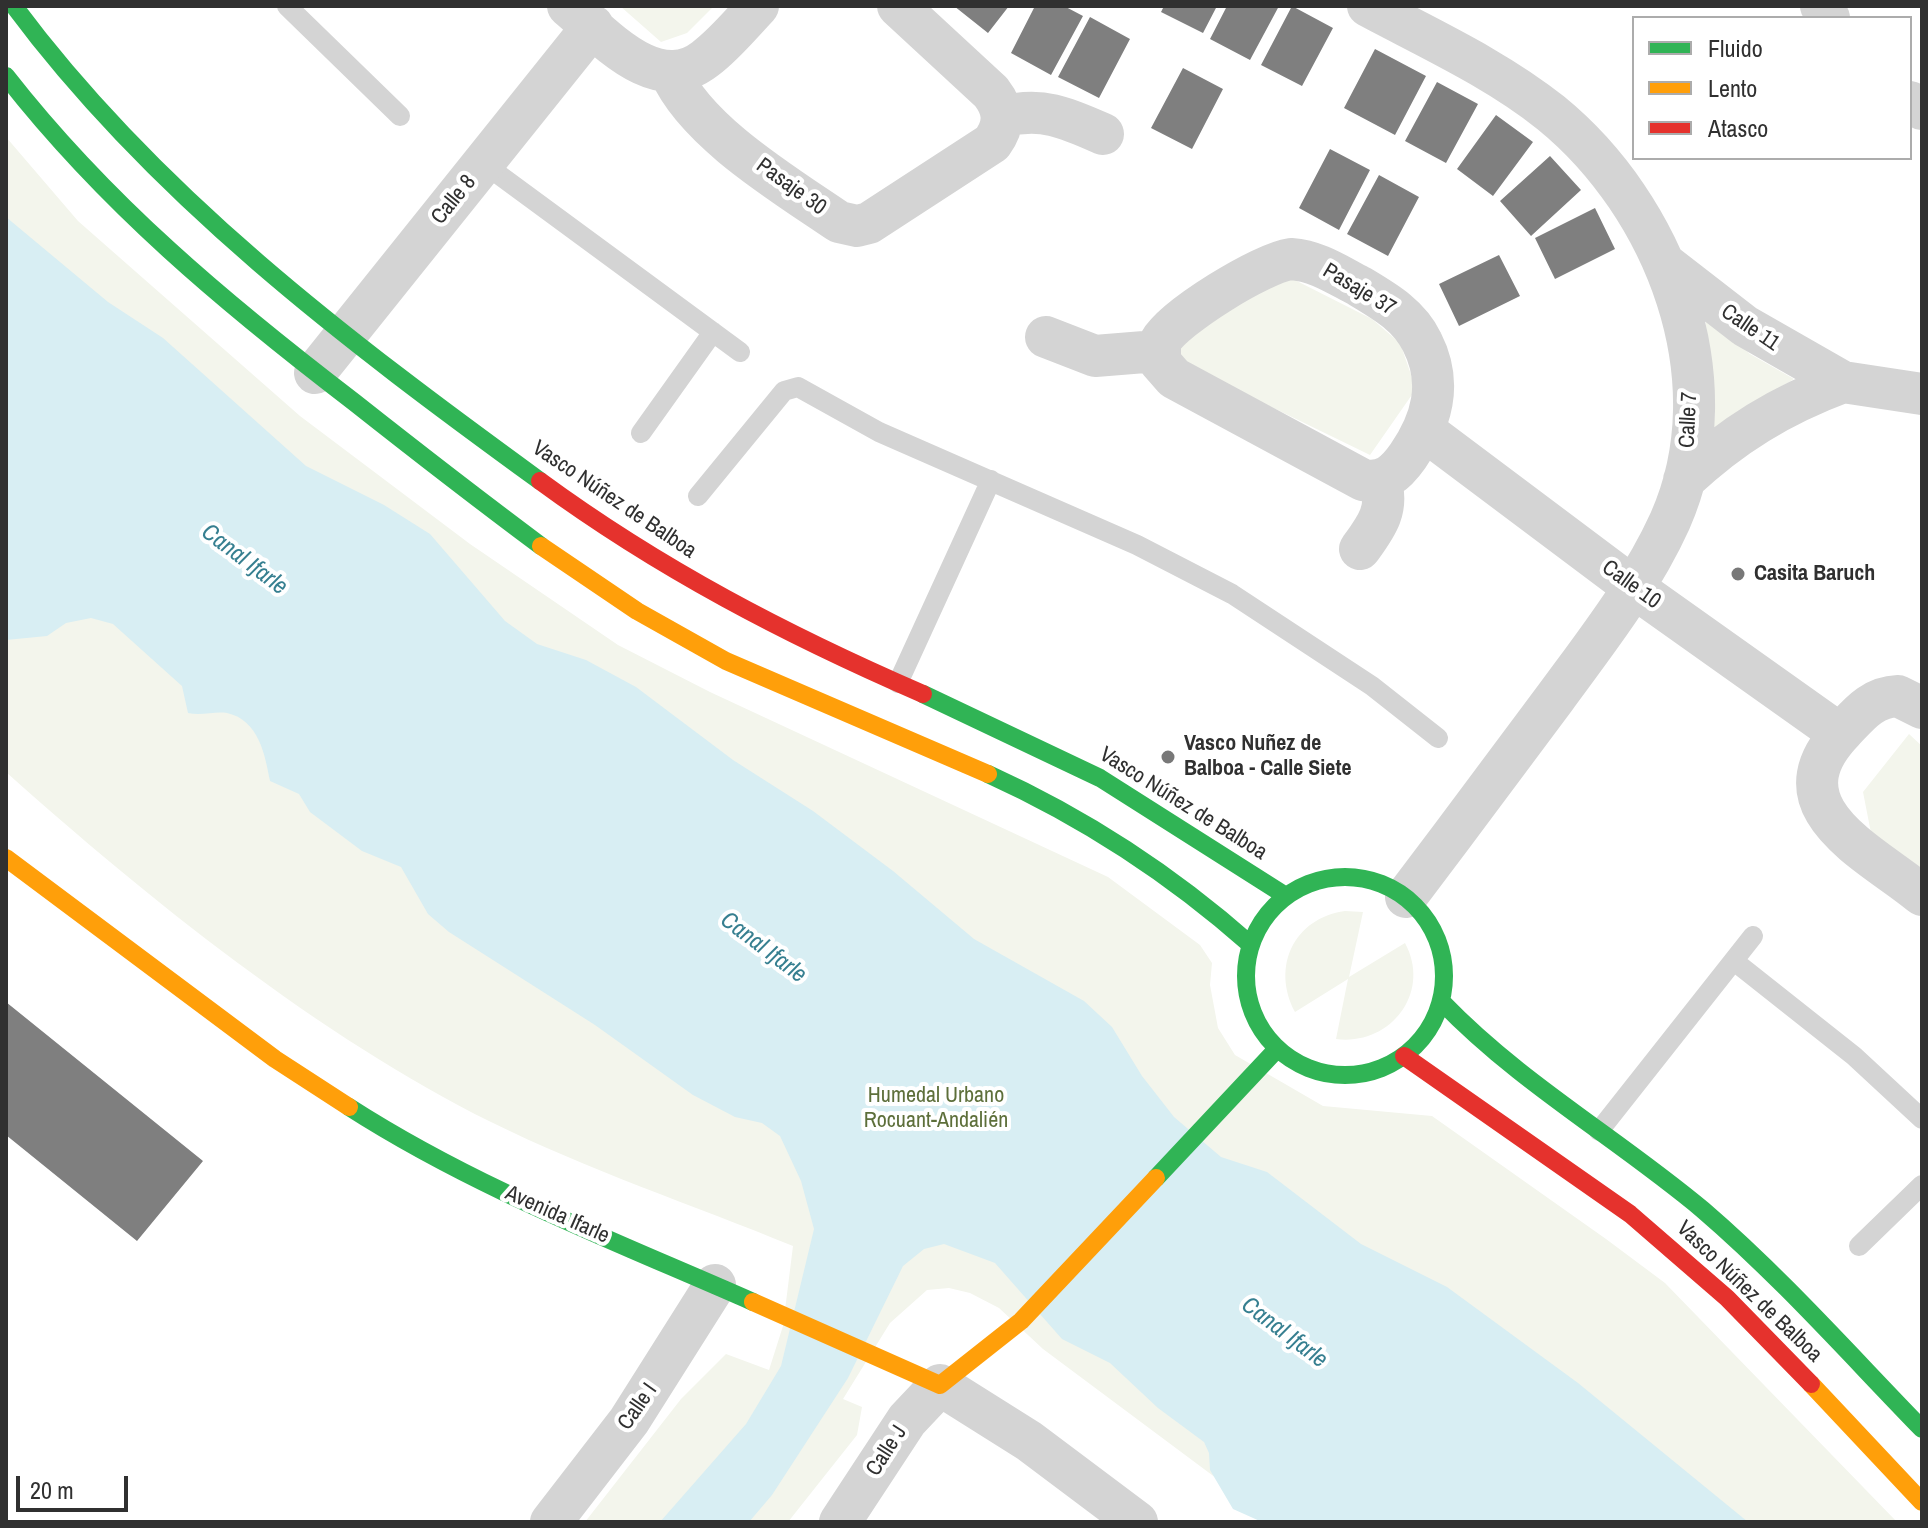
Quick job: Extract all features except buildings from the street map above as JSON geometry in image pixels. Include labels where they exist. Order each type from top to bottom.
[{"type":"street","name":"Vasco Núñez de Balboa","points":[[14,6],[72,83],[157,174],[347,333],[452,416],[655,559],[784,631],[1073,763],[1145,805],[1286,896]]},
{"type":"street","points":[[670,72],[705,60],[758,6]]},
{"type":"street","points":[[898,6],[991,92],[1003,117],[1023,112],[1062,115],[1103,134]]},
{"type":"street","name":"Calle 7","points":[[1368,6],[1471,61],[1550,113],[1619,183],[1665,264],[1681,315],[1691,369],[1691,440],[1684,480],[1666,529],[1598,640],[1406,897]]},
{"type":"street","name":"Calle 8","points":[[315,373],[483,163],[580,16],[642,65],[670,72]]},
{"type":"street","name":"Pasaje 30","points":[[670,72],[698,117],[848,225],[869,223],[881,217],[992,143],[1002,127],[1003,117]]},
{"type":"street","points":[[6,76],[83,174],[127,218],[315,373],[484,503],[671,631],[768,681],[1042,800],[1166,875],[1251,945]]},
{"type":"street","name":"Pasaje 37","points":[[1157,351],[1165,333],[1174,324],[1276,261],[1308,260],[1385,301],[1412,325],[1426,349],[1434,394],[1425,431],[1400,467],[1380,480]]},
{"type":"street","name":"Calle 11","points":[[1665,264],[1745,326],[1843,382],[1922,394]]},
{"type":"street","points":[[1046,337],[1095,356],[1157,351],[1165,372],[1174,378],[1363,480],[1380,480],[1383,512],[1360,549]]},
{"type":"street","name":"Calle 11","points":[[1684,480],[1761,419],[1800,398],[1843,382]]},
{"type":"street","name":"Calle 10","points":[[1425,431],[1633,587],[1840,734]]},
{"type":"street","points":[[1922,708],[1898,696],[1878,699],[1840,734],[1823,760],[1819,775],[1822,807],[1841,835],[1922,895]]},
{"type":"street","name":"Avenida Ifarle","points":[[6,858],[275,1059],[396,1137],[504,1192],[940,1385],[1029,1441],[1137,1522]]},
{"type":"street","points":[[1347,876],[1378,882],[1406,897],[1432,926],[1440,944],[1445,983],[1442,1002],[1428,1032],[1404,1056],[1373,1072],[1339,1076],[1305,1068],[1277,1049],[1257,1024],[1245,977],[1251,945],[1259,926],[1286,896],[1314,882],[1347,876]]},
{"type":"street","name":"Vasco Núñez de Balboa","points":[[1442,1002],[1470,1034],[1737,1241],[1922,1429]]},
{"type":"street","points":[[940,1385],[1021,1321],[1277,1049]]},
{"type":"street","name":"Vasco Núñez de Balboa","points":[[1404,1056],[1468,1098],[1666,1243],[1726,1297],[1922,1502]]},
{"type":"street","name":"Calle I","points":[[551,1522],[629,1421],[715,1285]]},
{"type":"street","name":"Calle J","points":[[840,1522],[907,1420],[940,1385]]},
{"type":"lane","points":[[287,6],[400,116]]},
{"type":"lane","points":[[483,163],[740,352]]},
{"type":"lane","points":[[641,433],[713,332]]},
{"type":"lane","points":[[698,496],[784,391],[792,387],[879,432],[1137,545],[1232,594],[1372,686],[1438,738]]},
{"type":"lane","points":[[898,683],[991,480]]},
{"type":"lane","points":[[1599,1131],[1753,936]]},
{"type":"lane","points":[[1734,961],[1854,1056],[1922,1119]]},
{"type":"lane","points":[[1859,1246],[1922,1185]]},
{"type":"green space","points":[[620,6],[714,6],[687,33],[661,42]]},
{"type":"green space","name":"Humedal Urbano Rocuant-Andalién","points":[[6,137],[78,221],[300,416],[470,544],[618,645],[710,692],[1108,877],[1200,945],[1212,963],[1210,985],[1218,1028],[1235,1055],[1323,1106],[1432,1116],[1606,1239],[1665,1283],[1897,1522],[1275,1522],[1043,1349],[999,1308],[970,1293],[949,1288],[927,1290],[890,1323],[843,1399],[862,1407],[857,1435],[788,1522],[585,1522],[681,1399],[726,1354],[769,1370],[783,1326],[793,1246],[565,1156],[427,1088],[363,1049],[238,963],[118,868],[6,772]]},
{"type":"green space","points":[[1281,273],[1372,319],[1400,343],[1416,389],[1370,455],[1179,362],[1174,343]]},
{"type":"green space","points":[[1705,316],[1750,354],[1794,379],[1746,407],[1711,439],[1715,411]]},
{"type":"green space","points":[[1909,734],[1922,746],[1922,870],[1871,833],[1863,792]]},
{"type":"green space","points":[[1345,911],[1363,912],[1349,977],[1405,943],[1412,962],[1413,980],[1401,1012],[1389,1025],[1356,1039],[1336,1039],[1348,979],[1295,1012],[1288,995],[1286,978],[1287,962],[1300,934],[1312,923]]},
{"type":"water","name":"Humedal Urbano Rocuant-Andalién","points":[[6,217],[108,302],[163,338],[306,466],[384,505],[430,534],[505,621],[537,644],[586,660],[636,687],[733,760],[813,811],[893,871],[974,939],[1084,1001],[1112,1027],[1142,1076],[1174,1117],[1221,1157],[1267,1172],[1361,1244],[1447,1287],[1578,1383],[1748,1522],[1262,1522],[1233,1509],[1210,1470],[1209,1453],[1204,1442],[1158,1408],[1110,1363],[1062,1339],[995,1263],[944,1244],[924,1249],[903,1266],[848,1378],[772,1495],[749,1522],[660,1522],[746,1424],[781,1366],[814,1229],[801,1181],[780,1136],[762,1123],[735,1117],[693,1095],[595,1025],[449,932],[428,914],[401,867],[362,851],[310,812],[299,794],[270,781],[259,740],[247,723],[227,713],[188,713],[182,686],[113,624],[91,618],[66,623],[47,636],[6,640]]},
{"type":"traffic: fast","points":[[14,6],[70,76],[192,204],[327,320],[540,481]]},
{"type":"traffic: fast","points":[[6,76],[44,123],[126,210],[214,290],[541,546]]},
{"type":"traffic: fast","points":[[923,694],[1100,778],[1286,896]]},
{"type":"traffic: fast","points":[[988,774],[1059,809],[1126,850],[1190,895],[1251,945]]},
{"type":"traffic: fast","points":[[1345,877],[1364,878],[1383,884],[1415,906],[1437,938],[1443,957],[1444,976],[1443,995],[1437,1014],[1415,1046],[1383,1068],[1364,1074],[1345,1075],[1326,1074],[1307,1068],[1275,1046],[1253,1014],[1247,995],[1246,976],[1247,957],[1253,938],[1275,906],[1307,884],[1326,878],[1345,877]]},
{"type":"traffic: fast","points":[[1442,1002],[1504,1059],[1703,1210],[1788,1289],[1922,1429]]},
{"type":"traffic: fast","points":[[1156,1178],[1277,1049]]},
{"type":"traffic: fast","points":[[349,1107],[496,1188],[753,1302]]},
{"type":"traffic: slow","points":[[541,546],[637,611],[726,661],[988,774]]},
{"type":"traffic: slow","points":[[6,858],[275,1059],[349,1107]]},
{"type":"traffic: slow","points":[[753,1302],[940,1385],[1021,1321],[1156,1178]]},
{"type":"traffic: slow","points":[[1811,1384],[1922,1502]]},
{"type":"traffic: jam","points":[[540,481],[678,572],[774,624],[923,694]]},
{"type":"traffic: jam","points":[[1404,1056],[1630,1214],[1727,1298],[1811,1384]]},
{"type":"place","name":"Casita Baruch","points":[[1738,574]]},
{"type":"place","name":"Vasco Nuñez de Balboa - Calle Siete","points":[[1168,757]]},
{"type":"water label","name":"Canal Ifarle","points":[[244,560]]},
{"type":"water label","name":"Canal Ifarle","points":[[763,948]]},
{"type":"water label","name":"Canal Ifarle","points":[[1284,1333]]}]
